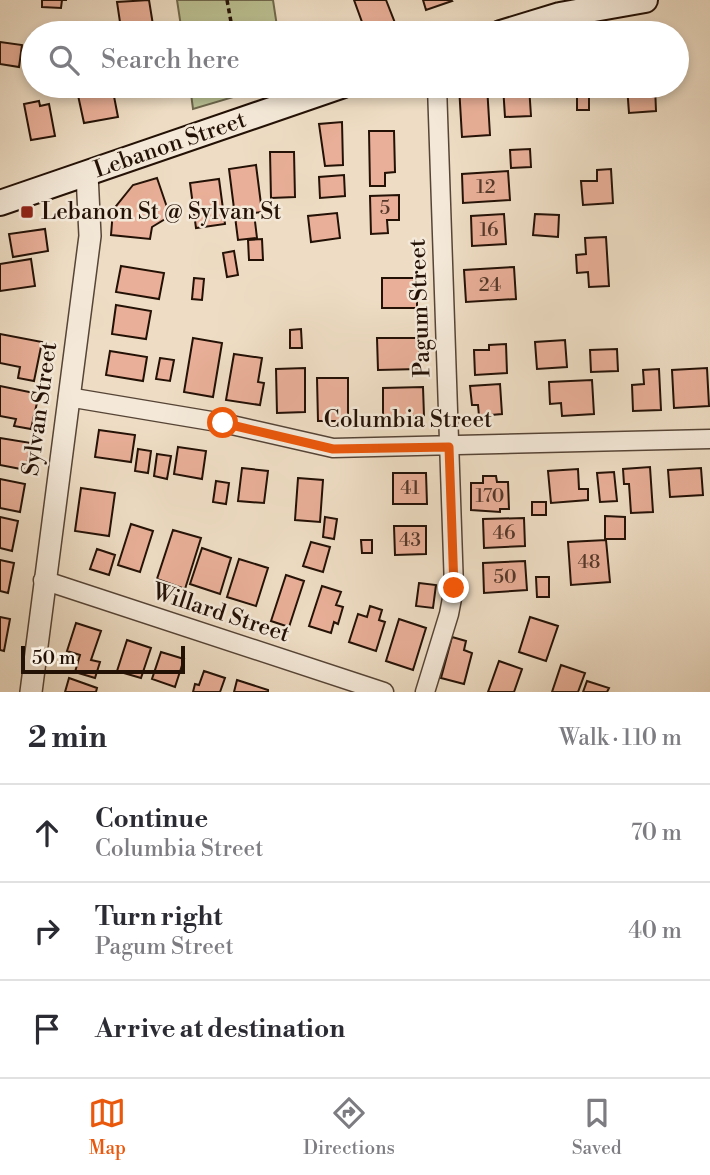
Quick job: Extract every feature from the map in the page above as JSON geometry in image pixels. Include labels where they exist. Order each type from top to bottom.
[{"type":"main road","points":[[540,21],[645,0]]},
{"type":"main road","name":"Lebanon Street","points":[[0,203],[306,98]]},
{"type":"street","name":"Pagum Street","points":[[425,692],[453,601],[437,98]]},
{"type":"street","name":"Sylvan Street","points":[[31,692],[43,580],[92,220],[88,174]]},
{"type":"street","name":"Columbia Street","points":[[68,397],[223,423],[333,449],[710,439]]},
{"type":"street","name":"Willard Street","points":[[43,580],[384,692]]},
{"type":"path","points":[[227,0],[231,21]]},
{"type":"green space","points":[[177,0],[273,0],[276,21],[180,21]]},
{"type":"green space","points":[[192,98],[230,98],[193,109]]},
{"type":"building","points":[[42,0],[62,0],[61,8],[42,7]]},
{"type":"building","points":[[149,0],[152,21],[120,21],[117,2]]},
{"type":"building","points":[[354,0],[386,0],[394,21],[362,21]]},
{"type":"building","points":[[423,0],[451,0],[452,1],[426,10]]},
{"type":"building","points":[[0,42],[21,45],[19,67],[0,64]]},
{"type":"building","points":[[79,98],[114,98],[118,117],[84,123]]},
{"type":"building","points":[[460,98],[488,98],[490,135],[462,137]]},
{"type":"building","points":[[504,98],[530,98],[531,116],[505,117]]},
{"type":"building","points":[[577,98],[589,98],[589,110],[577,110]]},
{"type":"building","points":[[628,98],[655,98],[656,111],[629,113]]},
{"type":"building","points":[[39,101],[40,106],[49,104],[55,136],[31,140],[24,104]]},
{"type":"building","points":[[342,122],[343,165],[325,166],[319,124]]},
{"type":"building","points":[[369,131],[394,131],[395,172],[385,173],[385,186],[370,186]]},
{"type":"building","points":[[530,149],[531,167],[511,168],[510,150]]},
{"type":"building","points":[[270,152],[294,152],[295,197],[271,198]]},
{"type":"building","points":[[256,165],[262,212],[254,213],[257,238],[238,240],[229,169]]},
{"type":"building","points":[[611,169],[613,203],[583,205],[581,181],[597,181],[597,170]]},
{"type":"building","points":[[508,171],[510,200],[463,203],[462,174]]},
{"type":"building","points":[[344,175],[345,196],[320,198],[319,177]]},
{"type":"building","points":[[157,178],[170,216],[152,227],[150,239],[111,235],[113,210],[133,185]]},
{"type":"building","points":[[219,179],[225,224],[196,228],[190,183]]},
{"type":"building","points":[[399,195],[399,220],[387,220],[388,233],[371,234],[370,196]]},
{"type":"building","points":[[337,213],[340,238],[311,242],[308,216]]},
{"type":"building","points":[[504,214],[506,244],[472,246],[471,216]]},
{"type":"building","points":[[535,214],[559,215],[558,237],[533,235]]},
{"type":"building","points":[[45,229],[48,251],[13,257],[9,234]]},
{"type":"building","points":[[606,237],[609,286],[589,287],[588,272],[577,273],[576,255],[586,254],[585,238]]},
{"type":"building","points":[[262,239],[263,260],[249,260],[248,240]]},
{"type":"building","points":[[234,251],[238,275],[227,277],[223,253]]},
{"type":"building","points":[[31,259],[35,286],[0,291],[0,264]]},
{"type":"building","points":[[121,266],[164,273],[159,299],[116,292]]},
{"type":"building","points":[[514,267],[516,299],[466,302],[464,270]]},
{"type":"building","points":[[194,278],[204,279],[202,300],[192,299]]},
{"type":"building","points":[[382,278],[417,278],[417,308],[382,308]]},
{"type":"building","points":[[116,305],[151,311],[146,339],[112,334]]},
{"type":"building","points":[[301,329],[302,348],[290,348],[290,330]]},
{"type":"building","points":[[0,334],[42,342],[34,381],[18,378],[20,367],[0,363]]},
{"type":"building","points":[[193,338],[222,343],[213,397],[184,392]]},
{"type":"building","points":[[377,338],[419,338],[419,369],[378,370]]},
{"type":"building","points":[[565,340],[567,367],[537,369],[535,342]]},
{"type":"building","points":[[506,344],[507,373],[475,375],[474,350],[489,350],[489,345]]},
{"type":"building","points":[[617,349],[618,371],[591,372],[590,350]]},
{"type":"building","points":[[110,351],[147,357],[143,381],[106,375]]},
{"type":"building","points":[[234,354],[262,358],[258,382],[264,383],[260,405],[226,400]]},
{"type":"building","points":[[160,358],[174,360],[170,381],[156,379]]},
{"type":"building","points":[[305,368],[305,412],[277,413],[276,369]]},
{"type":"building","points":[[707,368],[709,406],[674,408],[672,370]]},
{"type":"building","points":[[659,369],[661,410],[633,411],[632,385],[644,384],[643,370]]},
{"type":"building","points":[[317,378],[348,378],[348,421],[318,421]]},
{"type":"building","points":[[592,380],[594,414],[562,416],[561,403],[550,404],[549,382]]},
{"type":"building","points":[[500,384],[502,414],[479,416],[478,405],[472,405],[470,386]]},
{"type":"building","points":[[0,386],[39,394],[31,429],[14,426],[16,419],[0,416]]},
{"type":"building","points":[[423,387],[424,416],[383,417],[383,388]]},
{"type":"building","points":[[99,430],[135,435],[131,462],[95,457]]},
{"type":"building","points":[[0,438],[31,443],[26,470],[0,465]]},
{"type":"building","points":[[178,447],[206,451],[202,479],[174,474]]},
{"type":"building","points":[[138,449],[151,451],[148,473],[135,471]]},
{"type":"building","points":[[157,454],[171,456],[167,479],[154,476]]},
{"type":"building","points":[[650,467],[653,512],[631,513],[629,484],[624,484],[623,469]]},
{"type":"building","points":[[242,468],[268,471],[264,503],[238,501]]},
{"type":"building","points":[[701,468],[703,495],[670,497],[668,470]]},
{"type":"building","points":[[578,469],[579,489],[588,489],[588,500],[551,503],[548,471]]},
{"type":"building","points":[[614,472],[617,501],[600,502],[597,473]]},
{"type":"building","points":[[393,473],[426,473],[427,504],[393,504]]},
{"type":"building","points":[[483,476],[496,476],[497,482],[508,482],[509,509],[500,509],[500,512],[471,510],[471,483],[483,483]]},
{"type":"building","points":[[298,478],[323,480],[320,522],[295,520]]},
{"type":"building","points":[[0,479],[25,484],[20,512],[0,508]]},
{"type":"building","points":[[216,481],[229,483],[226,504],[213,502]]},
{"type":"building","points":[[81,488],[115,493],[109,536],[75,531]]},
{"type":"building","points":[[532,502],[546,502],[546,515],[532,515]]},
{"type":"building","points":[[605,516],[625,517],[625,539],[605,539]]},
{"type":"building","points":[[0,517],[18,521],[12,551],[0,548]]},
{"type":"building","points":[[325,517],[337,519],[334,539],[323,537]]},
{"type":"building","points":[[524,518],[525,546],[484,548],[483,519]]},
{"type":"building","points":[[131,524],[153,531],[140,572],[118,565]]},
{"type":"building","points":[[394,526],[426,526],[426,554],[395,555]]},
{"type":"building","points":[[173,530],[201,538],[185,589],[157,579]]},
{"type":"building","points":[[361,540],[372,540],[372,553],[362,553]]},
{"type":"building","points":[[606,540],[610,582],[571,585],[568,542]]},
{"type":"building","points":[[311,542],[330,547],[323,572],[303,566]]},
{"type":"building","points":[[202,548],[231,558],[220,594],[190,584]]},
{"type":"building","points":[[97,549],[115,555],[109,575],[90,569]]},
{"type":"building","points":[[239,559],[268,568],[256,606],[227,597]]},
{"type":"building","points":[[0,560],[14,563],[8,593],[0,591]]},
{"type":"building","points":[[525,561],[527,590],[484,593],[483,563]]},
{"type":"building","points":[[286,575],[304,581],[289,627],[271,621]]},
{"type":"building","points":[[536,577],[549,577],[549,597],[537,597]]},
{"type":"building","points":[[419,583],[436,585],[433,608],[416,606]]},
{"type":"building","points":[[322,586],[341,592],[336,605],[343,607],[338,624],[334,622],[331,633],[309,626]]},
{"type":"building","points":[[370,606],[382,610],[379,620],[385,622],[376,651],[349,642],[358,614],[367,617]]},
{"type":"building","points":[[0,617],[10,619],[4,651],[0,650]]},
{"type":"building","points":[[530,617],[558,626],[546,661],[519,652]]},
{"type":"building","points":[[399,619],[426,628],[413,670],[386,661]]},
{"type":"building","points":[[76,623],[101,631],[91,660],[100,662],[95,678],[75,672],[80,655],[67,651]]},
{"type":"building","points":[[452,637],[466,641],[464,650],[472,653],[464,684],[441,678]]},
{"type":"building","points":[[127,640],[151,648],[141,678],[117,671]]},
{"type":"building","points":[[161,652],[184,659],[175,687],[152,679]]},
{"type":"building","points":[[499,661],[522,669],[514,692],[488,692]]},
{"type":"building","points":[[561,665],[585,673],[578,692],[552,692]]},
{"type":"building","points":[[204,671],[225,678],[220,692],[193,692]]},
{"type":"building","points":[[69,678],[97,688],[96,692],[65,692]]},
{"type":"building","points":[[237,680],[268,690],[268,692],[234,692]]},
{"type":"building","points":[[587,681],[609,688],[607,692],[583,692]]},
{"type":"place","name":"Lebanon St @ Sylvan St","points":[[27,212]]},
{"type":"route","points":[[223,423],[333,449],[449,447],[454,588]]}]
